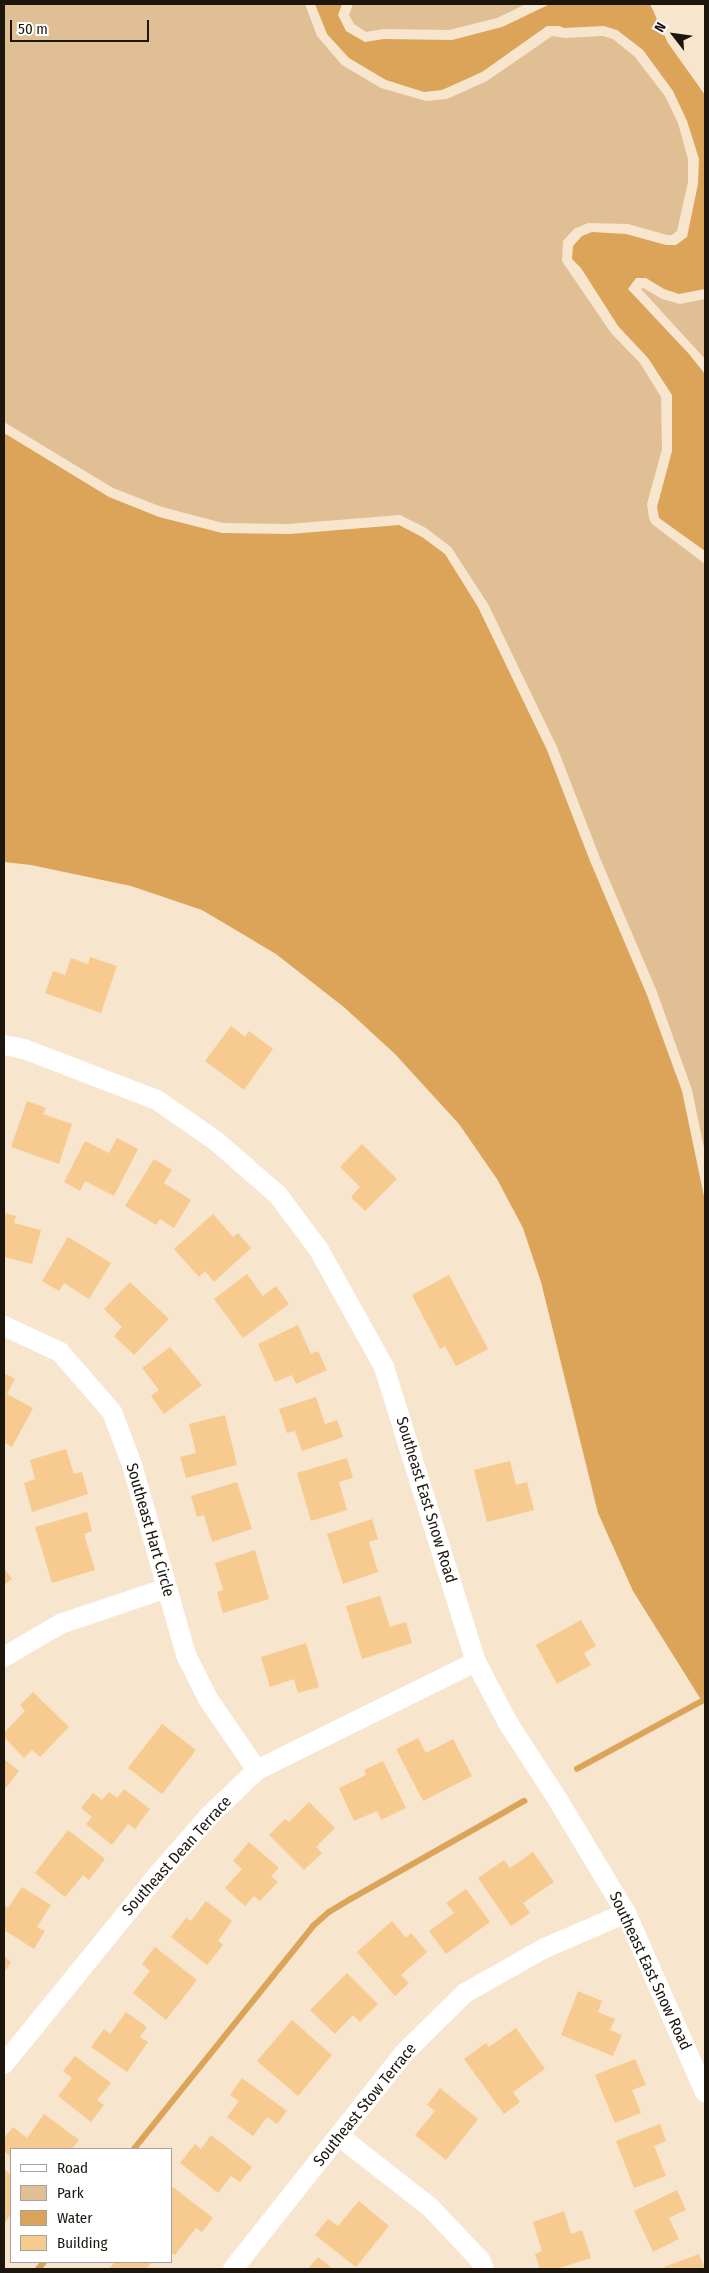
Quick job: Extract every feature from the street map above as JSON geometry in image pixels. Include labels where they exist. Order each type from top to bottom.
[{"type":"street","name":"Southeast East Snow Road","points":[[4,1046],[24,1049],[156,1100],[216,1141],[278,1195],[319,1250],[384,1367],[476,1662],[508,1723],[558,1800],[626,1913],[705,2092]]},
{"type":"street","name":"Southeast Hart Circle","points":[[4,1326],[60,1352],[112,1412],[132,1464],[186,1654],[208,1699],[257,1770]]},
{"type":"street","points":[[4,1657],[60,1624],[167,1588]]},
{"type":"street","name":"Southeast Dean Terrace","points":[[4,2064],[160,1872],[208,1817],[257,1770],[476,1662]]},
{"type":"street","name":"Southeast Stow Terrace","points":[[233,2269],[404,2053],[465,1993],[545,1948],[626,1913]]},
{"type":"street","points":[[339,2136],[430,2207],[480,2260],[484,2269]]},
{"type":"green space","points":[[4,4],[305,4],[317,36],[342,65],[381,88],[426,101],[447,99],[487,81],[552,36],[565,38],[603,36],[613,39],[635,57],[665,96],[678,123],[688,159],[688,182],[677,231],[672,235],[667,235],[628,224],[588,223],[574,229],[563,241],[562,261],[611,333],[640,363],[661,397],[662,449],[647,504],[649,518],[652,524],[705,564],[705,1153],[692,1090],[657,992],[600,858],[557,747],[488,604],[451,547],[426,528],[400,515],[288,524],[223,523],[162,507],[113,488],[4,422]]},
{"type":"green space","points":[[353,4],[526,4],[497,18],[449,30],[383,29],[366,32],[354,24],[349,15]]},
{"type":"green space","points":[[643,288],[662,299],[680,304],[705,299],[705,359],[641,289]]},
{"type":"water","points":[[315,4],[342,4],[338,15],[346,31],[365,42],[384,39],[452,40],[502,27],[550,4],[650,4],[668,43],[705,95],[705,289],[679,294],[664,289],[646,278],[636,278],[628,289],[689,354],[705,374],[705,551],[659,518],[657,507],[672,451],[672,395],[648,358],[618,326],[581,268],[572,259],[573,246],[582,236],[592,232],[626,234],[666,245],[676,245],[687,237],[698,184],[699,159],[687,121],[673,91],[643,50],[617,30],[604,26],[564,28],[547,26],[482,72],[442,90],[424,92],[386,80],[349,58],[327,34]]},
{"type":"water","points":[[4,433],[109,497],[159,517],[222,533],[290,534],[399,525],[422,537],[445,554],[478,607],[547,750],[590,861],[647,995],[682,1091],[705,1201],[705,1706],[633,1591],[598,1513],[541,1282],[523,1228],[497,1179],[459,1124],[395,1054],[345,1008],[276,954],[202,910],[131,886],[31,865],[4,862]]},
{"type":"building","points":[[90,957],[117,966],[101,1013],[45,993],[53,971],[65,975],[71,958],[88,964]]},
{"type":"building","points":[[231,1026],[245,1037],[249,1031],[273,1049],[244,1090],[205,1061]]},
{"type":"building","points":[[27,1101],[46,1108],[43,1114],[72,1124],[59,1164],[11,1147]]},
{"type":"building","points":[[117,1138],[138,1149],[114,1196],[85,1181],[80,1191],[64,1182],[85,1141],[109,1153]]},
{"type":"building","points":[[362,1144],[397,1179],[365,1211],[351,1197],[360,1187],[340,1167]]},
{"type":"building","points":[[154,1159],[172,1170],[164,1183],[191,1200],[174,1228],[160,1219],[156,1225],[125,1206]]},
{"type":"building","points":[[4,1213],[16,1216],[14,1223],[41,1230],[32,1264],[4,1257]]},
{"type":"building","points":[[213,1214],[233,1237],[238,1233],[251,1248],[214,1282],[205,1271],[199,1277],[174,1249]]},
{"type":"building","points":[[68,1237],[111,1263],[89,1299],[64,1283],[59,1291],[42,1281]]},
{"type":"building","points":[[247,1274],[263,1296],[276,1286],[289,1304],[243,1338],[214,1299]]},
{"type":"building","points":[[449,1275],[488,1349],[456,1366],[445,1346],[440,1349],[412,1295]]},
{"type":"building","points":[[130,1282],[169,1319],[134,1355],[114,1336],[122,1327],[104,1309]]},
{"type":"building","points":[[298,1325],[311,1354],[318,1351],[327,1370],[296,1384],[292,1375],[275,1382],[258,1344]]},
{"type":"building","points":[[170,1347],[202,1385],[164,1414],[151,1396],[159,1390],[142,1368]]},
{"type":"building","points":[[4,1373],[15,1379],[7,1394],[33,1408],[12,1447],[4,1442]]},
{"type":"building","points":[[316,1397],[325,1424],[337,1420],[343,1437],[302,1451],[295,1431],[287,1433],[279,1409]]},
{"type":"building","points":[[225,1415],[237,1465],[186,1478],[180,1457],[196,1453],[189,1424]]},
{"type":"building","points":[[66,1449],[74,1474],[82,1472],[88,1494],[32,1512],[24,1483],[35,1479],[30,1460]]},
{"type":"building","points":[[347,1458],[353,1478],[339,1482],[347,1510],[311,1521],[297,1473]]},
{"type":"building","points":[[510,1461],[516,1485],[527,1482],[534,1510],[487,1522],[474,1470]]},
{"type":"building","points":[[237,1482],[252,1529],[212,1542],[204,1515],[197,1517],[191,1496]]},
{"type":"building","points":[[87,1512],[92,1531],[84,1534],[95,1570],[52,1583],[35,1527]]},
{"type":"building","points":[[372,1519],[378,1539],[369,1542],[378,1572],[343,1584],[327,1534]]},
{"type":"building","points":[[255,1550],[269,1599],[223,1613],[217,1592],[223,1590],[215,1563]]},
{"type":"building","points":[[4,1568],[12,1579],[4,1585]]},
{"type":"building","points":[[380,1596],[390,1627],[406,1622],[412,1643],[362,1659],[346,1606]]},
{"type":"building","points":[[581,1620],[596,1646],[584,1653],[591,1665],[557,1684],[536,1645]]},
{"type":"building","points":[[306,1643],[319,1687],[298,1693],[294,1679],[270,1687],[261,1657]]},
{"type":"building","points":[[33,1692],[69,1727],[40,1757],[32,1750],[24,1758],[4,1737],[4,1733],[25,1711],[20,1705]]},
{"type":"building","points":[[162,1724],[196,1750],[162,1794],[128,1768]]},
{"type":"building","points":[[418,1738],[426,1753],[453,1739],[472,1776],[423,1801],[396,1749]]},
{"type":"building","points":[[4,1759],[19,1771],[4,1790]]},
{"type":"building","points":[[383,1761],[406,1808],[381,1820],[377,1811],[354,1821],[339,1788],[366,1775],[364,1770]]},
{"type":"building","points":[[124,1789],[150,1809],[135,1829],[128,1824],[112,1845],[86,1824],[92,1817],[81,1808],[93,1793],[102,1800],[109,1792],[117,1798]]},
{"type":"building","points":[[309,1802],[335,1828],[316,1847],[322,1853],[304,1870],[269,1835],[285,1819],[289,1822]]},
{"type":"building","points":[[68,1830],[105,1859],[89,1880],[83,1875],[65,1897],[35,1873]]},
{"type":"building","points":[[249,1842],[279,1868],[271,1876],[278,1882],[260,1901],[254,1896],[245,1906],[225,1888],[242,1869],[233,1861]]},
{"type":"building","points":[[533,1852],[554,1882],[523,1903],[530,1913],[511,1926],[478,1878],[504,1860],[510,1868]]},
{"type":"building","points":[[22,1887],[51,1905],[37,1927],[45,1931],[34,1949],[4,1930],[4,1905],[8,1908]]},
{"type":"building","points":[[466,1889],[490,1922],[446,1954],[429,1931],[454,1913],[446,1903]]},
{"type":"building","points":[[206,1901],[232,1921],[218,1941],[223,1945],[207,1965],[171,1937],[186,1918],[191,1921]]},
{"type":"building","points":[[392,1921],[406,1938],[411,1933],[427,1952],[401,1975],[409,1983],[395,1996],[357,1952]]},
{"type":"building","points":[[155,1947],[197,1980],[166,2020],[133,1993],[150,1971],[142,1964]]},
{"type":"building","points":[[4,1956],[11,1962],[4,1972]]},
{"type":"building","points":[[347,1973],[378,2004],[360,2022],[353,2015],[335,2034],[310,2010]]},
{"type":"building","points":[[578,1991],[602,2001],[598,2012],[615,2019],[610,2030],[622,2035],[613,2056],[561,2035]]},
{"type":"building","points":[[126,2012],[147,2027],[140,2037],[148,2042],[127,2072],[91,2047],[104,2029],[110,2034]]},
{"type":"building","points":[[292,2020],[332,2055],[298,2096],[257,2061]]},
{"type":"building","points":[[516,2028],[545,2069],[513,2092],[520,2102],[504,2114],[464,2059],[486,2043],[489,2047]]},
{"type":"building","points":[[75,2056],[111,2083],[97,2100],[104,2105],[91,2122],[58,2096],[72,2078],[63,2071]]},
{"type":"building","points":[[635,2059],[646,2085],[632,2090],[641,2113],[615,2123],[595,2075]]},
{"type":"building","points":[[242,2078],[287,2111],[277,2124],[267,2117],[253,2136],[227,2117],[239,2101],[230,2095]]},
{"type":"building","points":[[440,2088],[478,2119],[446,2160],[415,2135],[435,2111],[427,2105]]},
{"type":"building","points":[[44,2114],[79,2140],[73,2148],[10,2148],[10,2156],[4,2151],[4,2138],[13,2127],[27,2138]]},
{"type":"building","points":[[660,2124],[666,2141],[654,2146],[666,2176],[634,2188],[616,2141]]},
{"type":"building","points":[[211,2135],[252,2167],[240,2182],[231,2176],[218,2193],[180,2163],[195,2144],[201,2149]]},
{"type":"building","points":[[4,2169],[10,2174],[10,2215],[4,2224]]},
{"type":"building","points":[[173,2187],[213,2218],[202,2232],[196,2228],[175,2255],[172,2254]]},
{"type":"building","points":[[677,2190],[686,2210],[669,2218],[679,2239],[653,2252],[634,2211]]},
{"type":"building","points":[[359,2201],[389,2226],[356,2267],[315,2235],[328,2219],[338,2226]]},
{"type":"building","points":[[564,2211],[571,2234],[582,2230],[591,2258],[556,2269],[540,2269],[535,2254],[542,2251],[533,2222]]},
{"type":"building","points":[[699,2254],[705,2269],[665,2269],[664,2267]]},
{"type":"building","points":[[318,2257],[333,2269],[308,2269]]},
{"type":"building","points":[[114,2263],[151,2263],[146,2269],[109,2269]]},
{"type":"waterway","points":[[577,1769],[702,1701]]},
{"type":"waterway","points":[[135,2148],[313,1926],[329,1912],[524,1801]]},
{"type":"waterway","points":[[38,2269],[43,2263]]}]
